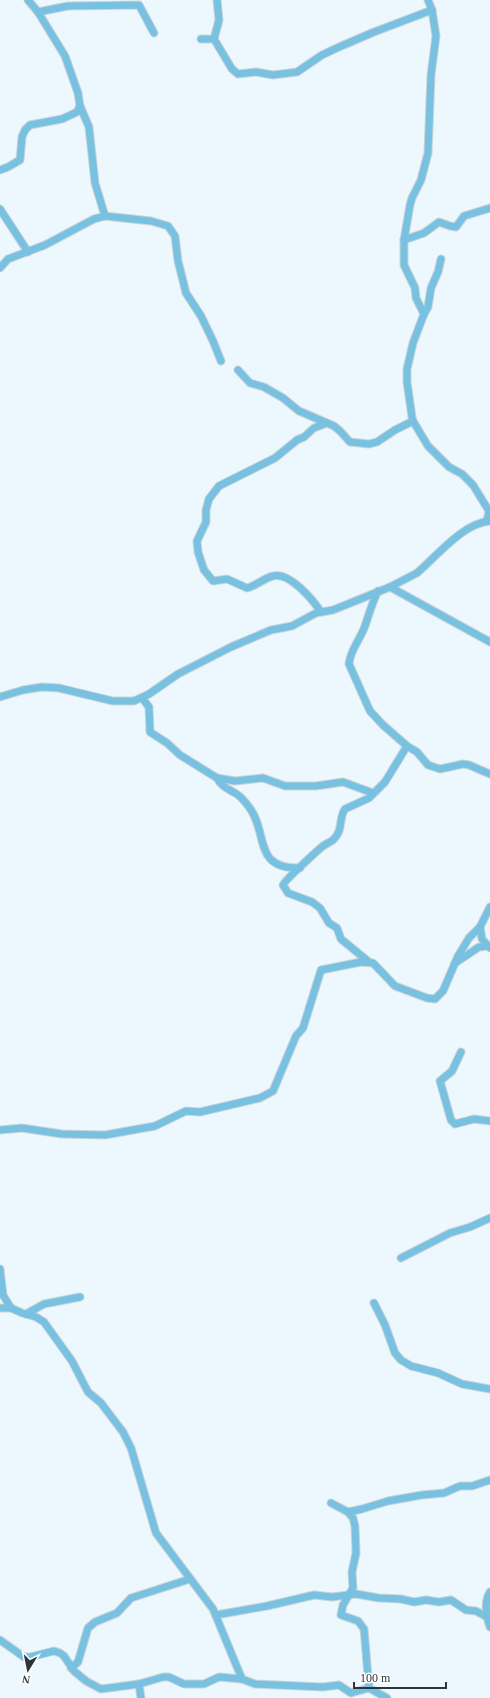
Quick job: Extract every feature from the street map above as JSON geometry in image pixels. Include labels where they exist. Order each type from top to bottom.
[{"type":"street","points":[[28,0],[38,12],[65,56],[78,94],[80,106],[90,127],[95,183],[105,216]]},
{"type":"street","points":[[217,0],[219,20],[214,39],[232,69],[238,74],[256,72],[273,75],[297,72],[322,55],[374,32],[432,10]]},
{"type":"street","points":[[424,314],[416,298],[415,288],[404,265],[404,240],[412,198],[422,180],[428,153],[431,75],[436,36],[432,10],[428,0]]},
{"type":"street","points":[[38,12],[78,3],[138,2],[154,33]]},
{"type":"street","points":[[201,39],[214,39]]},
{"type":"street","points":[[0,170],[20,160],[22,138],[25,130],[30,125],[62,119],[76,112],[80,106]]},
{"type":"street","points":[[404,240],[424,233],[439,222],[456,227],[464,216],[490,208]]},
{"type":"street","points":[[0,209],[28,252]]},
{"type":"street","points":[[0,259],[8,259],[28,252],[45,245],[88,222],[105,216],[151,221],[168,226],[175,236],[178,261],[186,293],[201,316],[221,361]]},
{"type":"street","points":[[0,268],[8,259]]},
{"type":"street","points":[[0,697],[23,690],[42,687],[59,688],[113,701],[126,702],[142,698],[178,674],[231,647],[271,630],[292,626],[312,614],[332,610],[390,587],[417,572],[464,531],[488,521],[489,511],[473,485],[462,474],[449,467],[436,455],[421,436],[413,421],[407,382],[407,369],[413,343],[428,307],[431,288],[438,272],[441,260]]},
{"type":"street","points":[[238,370],[250,383],[264,387],[283,398],[299,411],[327,423],[340,431],[350,442],[369,444],[381,440],[395,430],[413,421]]},
{"type":"street","points":[[321,612],[313,600],[291,581],[278,575],[270,576],[247,588],[227,579],[213,580],[209,577],[202,565],[198,552],[197,541],[206,522],[207,505],[219,486],[275,458],[314,428],[327,423]]},
{"type":"street","points":[[390,587],[490,642]]},
{"type":"street","points":[[379,591],[372,602],[365,627],[351,654],[349,664],[370,711],[383,725],[407,746],[417,752],[428,765],[436,769],[444,769],[463,764],[490,774]]},
{"type":"street","points":[[142,698],[149,707],[150,732],[167,743],[185,759],[217,778],[235,781],[263,778],[285,786],[316,786],[343,782],[373,793]]},
{"type":"street","points":[[407,746],[385,782],[369,798],[345,809],[339,833],[333,840],[316,852],[284,882],[283,885],[286,891],[316,905],[329,923],[337,928],[341,939],[369,962],[377,965],[395,986],[432,999],[439,996],[443,991],[455,963],[469,938],[480,927],[490,907]]},
{"type":"street","points":[[217,778],[225,789],[238,795],[253,814],[262,844],[274,864],[283,868],[300,868]]},
{"type":"street","points":[[480,927],[482,939],[489,947]]},
{"type":"street","points":[[455,963],[479,947],[489,947]]},
{"type":"street","points":[[0,1130],[22,1128],[62,1134],[105,1135],[154,1126],[186,1111],[200,1112],[267,1096],[273,1091],[296,1036],[303,1028],[321,970],[369,962]]},
{"type":"street","points":[[461,1052],[452,1071],[440,1081],[451,1120],[455,1124],[474,1119],[490,1122]]},
{"type":"street","points":[[401,1258],[450,1233],[470,1227],[490,1218]]},
{"type":"street","points":[[0,1269],[3,1295],[11,1308]]},
{"type":"street","points":[[26,1314],[44,1304],[80,1297]]},
{"type":"street","points":[[374,1303],[385,1324],[396,1353],[401,1360],[411,1366],[438,1373],[462,1384],[490,1389]]},
{"type":"street","points":[[0,1308],[11,1308],[41,1320],[50,1329],[72,1361],[88,1392],[101,1403],[123,1432],[131,1448],[156,1533],[159,1539],[201,1592],[216,1615],[242,1679]]},
{"type":"street","points":[[348,1512],[388,1501],[444,1493],[460,1486],[472,1486],[490,1480]]},
{"type":"street","points":[[331,1503],[348,1512],[353,1518],[355,1526],[356,1558],[352,1572],[353,1585],[350,1595],[343,1605],[341,1616],[358,1620],[364,1630],[369,1688]]},
{"type":"street","points":[[71,1668],[78,1662],[88,1628],[92,1624],[117,1613],[131,1598],[190,1579]]},
{"type":"street","points":[[490,1592],[487,1600],[487,1617],[490,1627]]},
{"type":"street","points":[[216,1615],[267,1606],[314,1595],[332,1597],[356,1594],[378,1598],[401,1599],[411,1602],[426,1600],[439,1602],[451,1600],[466,1610],[476,1611],[487,1617]]},
{"type":"street","points":[[0,1640],[24,1657],[54,1651],[60,1653],[64,1656],[71,1668],[86,1682],[101,1689],[139,1684],[166,1677],[184,1684],[204,1684],[219,1677],[242,1679],[255,1684],[323,1687],[339,1685],[351,1693],[369,1688],[386,1698]]},
{"type":"street","points":[[139,1684],[141,1698]]}]
